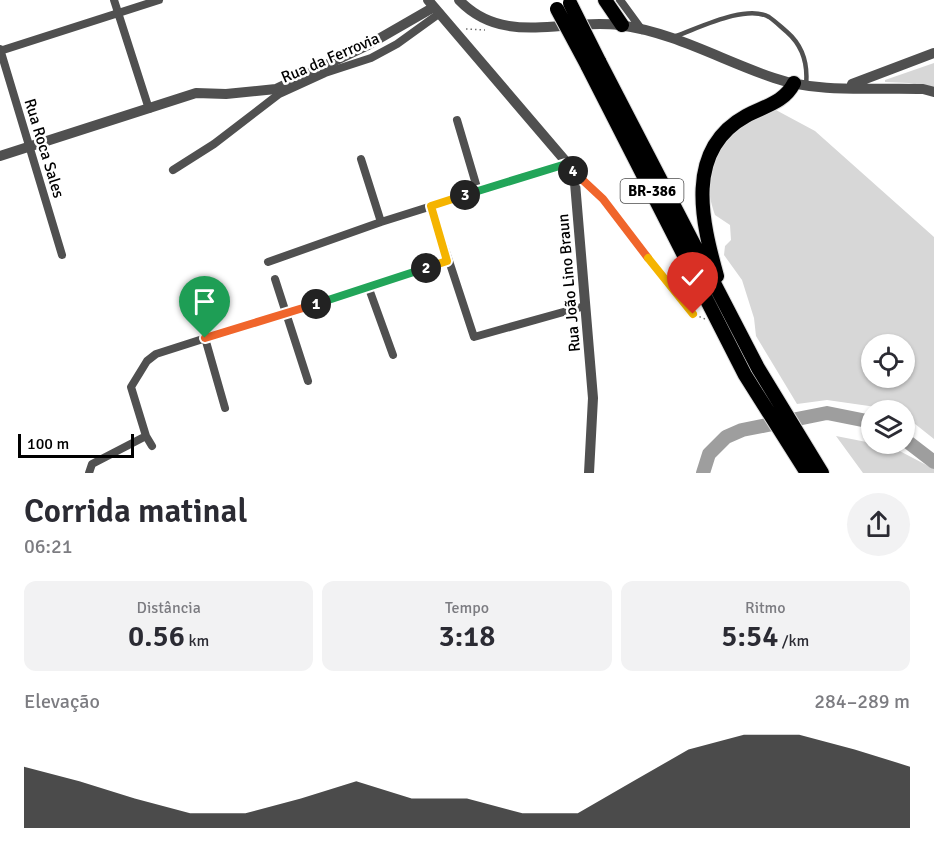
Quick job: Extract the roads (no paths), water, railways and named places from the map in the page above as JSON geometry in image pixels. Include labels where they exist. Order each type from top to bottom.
[{"type":"highway","points":[[605,0],[622,25]]},
{"type":"highway","name":"BR-386","points":[[562,3],[722,298],[752,371],[807,473]]},
{"type":"highway","name":"BR-386","points":[[593,63],[715,318],[822,473]]},
{"type":"highway","points":[[722,298],[704,225],[701,182],[707,164],[716,146],[736,122],[778,102],[800,84]]},
{"type":"street","points":[[114,0],[149,109]]},
{"type":"street","points":[[0,50],[159,0]]},
{"type":"street","points":[[459,0],[472,13],[497,25],[519,28],[586,23],[622,25],[671,38],[775,79],[800,84],[923,89],[934,92]]},
{"type":"street","points":[[620,0],[642,30]]},
{"type":"street","points":[[0,156],[196,93],[277,92],[368,45],[434,7],[570,167],[603,199],[624,227]]},
{"type":"street","name":"Rua Roca Sales","points":[[0,50],[62,255]]},
{"type":"street","points":[[847,87],[934,53]]},
{"type":"street","name":"Rua da Ferrovia","points":[[173,171],[214,144],[277,92]]},
{"type":"street","points":[[457,120],[478,191]]},
{"type":"street","points":[[361,159],[381,222]]},
{"type":"street","points":[[268,261],[478,191],[570,167]]},
{"type":"street","name":"Rua João Lino Braun","points":[[570,167],[593,398],[589,473]]},
{"type":"street","points":[[431,206],[447,261],[474,337],[585,306]]},
{"type":"street","points":[[152,446],[146,436],[131,387],[147,361],[156,354],[447,261]]},
{"type":"street","points":[[275,279],[308,381]]},
{"type":"street","points":[[368,286],[393,355]]},
{"type":"street","points":[[205,338],[225,408]]},
{"type":"street","points":[[89,473],[92,464],[146,436]]},
{"type":"lane","points":[[671,38],[735,15],[752,13],[767,16],[794,38],[808,67],[800,84]]},
{"type":"waterway","points":[[703,473],[709,454],[726,437],[742,430],[827,413],[861,420]]},
{"type":"waterway","points":[[915,447],[934,462]]}]
